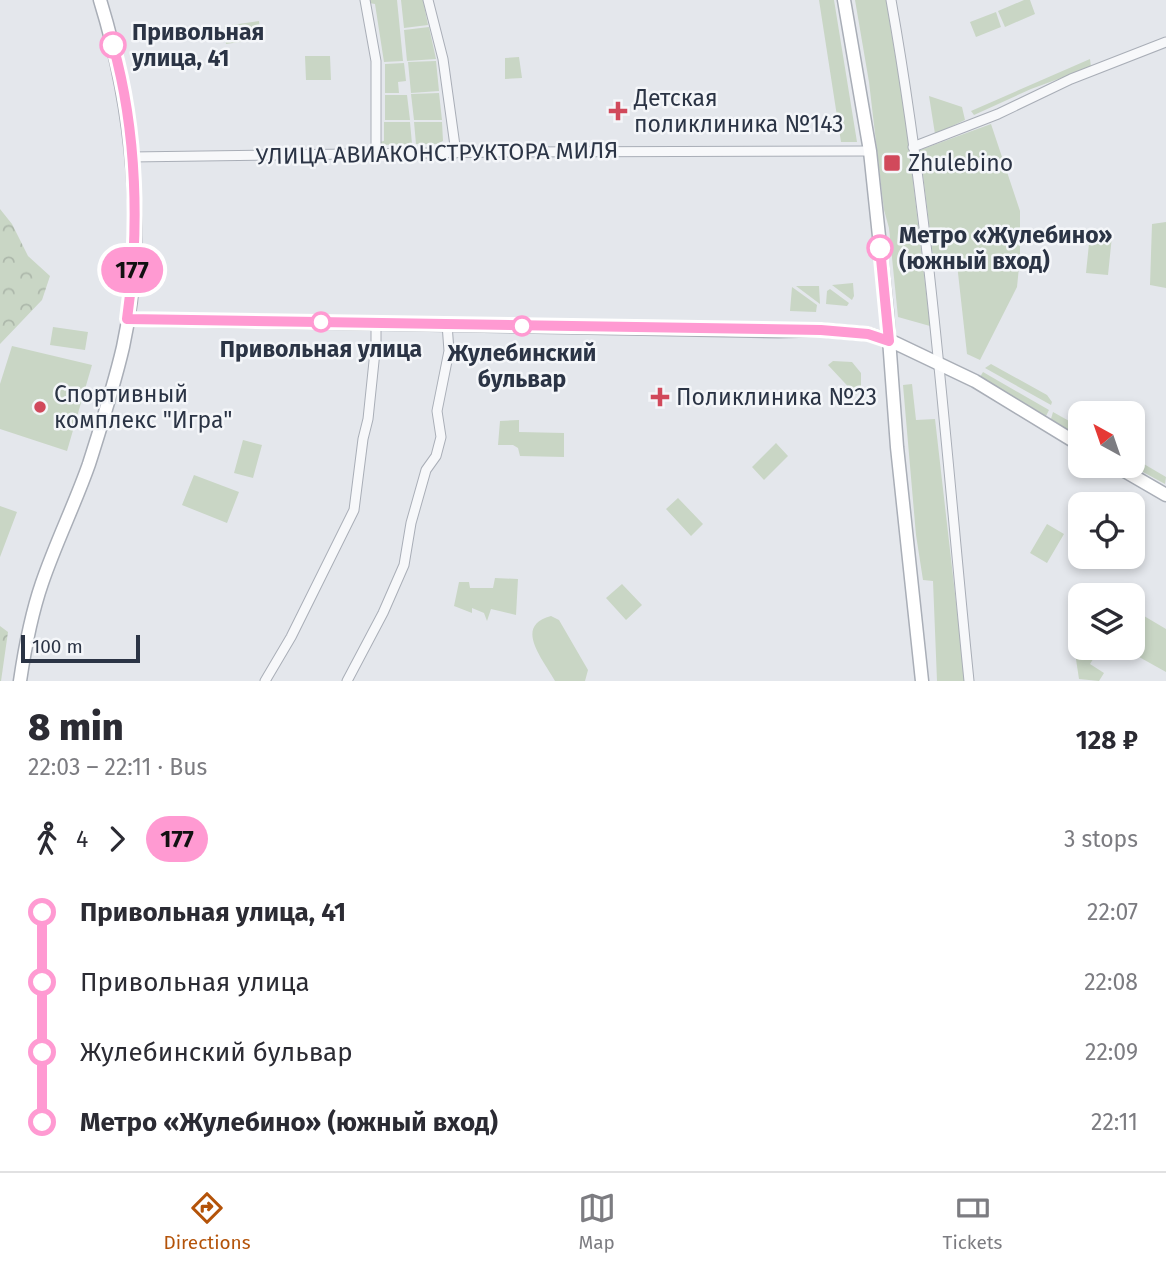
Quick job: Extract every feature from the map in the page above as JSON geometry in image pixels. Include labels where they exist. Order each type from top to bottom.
[{"type":"main road","points":[[20,681],[33,611],[52,555],[88,467],[123,345],[132,285],[135,208],[131,157],[123,87],[100,0]]},
{"type":"main road","points":[[844,0],[870,151],[922,681]]},
{"type":"main road","points":[[127,319],[821,330],[868,334],[939,362],[1068,437]]},
{"type":"main road","points":[[1137,478],[1166,495]]},
{"type":"street","points":[[365,0],[376,61],[376,154]]},
{"type":"street","points":[[428,0],[443,59],[456,153]]},
{"type":"street","points":[[891,0],[908,101],[939,362],[969,681]]},
{"type":"street","points":[[913,147],[998,114],[1071,79],[1166,41]]},
{"type":"street","name":"УЛИЦА АВИАКОНСТРУКТОРА МИЛЯ","points":[[131,157],[870,151]]},
{"type":"street","points":[[265,681],[291,637],[354,510],[368,419],[376,323]]},
{"type":"street","points":[[347,681],[383,613],[404,565],[411,523],[426,470],[439,448],[441,436],[437,411],[449,351],[447,324]]},
{"type":"green space","points":[[369,0],[397,0],[403,61],[384,62],[375,4],[369,3]]},
{"type":"green space","points":[[401,0],[423,0],[428,25],[404,28]]},
{"type":"green space","points":[[819,0],[834,0],[857,142],[841,142]]},
{"type":"green space","points":[[855,0],[886,0],[906,121],[930,326],[898,317],[889,228],[884,210],[869,82]]},
{"type":"green space","points":[[1030,0],[1035,14],[1005,27],[998,11]]},
{"type":"green space","points":[[996,12],[1001,27],[976,37],[970,22]]},
{"type":"green space","points":[[259,21],[261,39],[226,44],[224,26]]},
{"type":"green space","points":[[429,27],[436,59],[407,61],[404,30]]},
{"type":"green space","points":[[305,56],[330,56],[331,80],[306,80]]},
{"type":"green space","points":[[519,57],[522,78],[505,79],[505,58]]},
{"type":"green space","points":[[1090,59],[1091,67],[1031,89],[974,115],[971,111]]},
{"type":"green space","points":[[436,61],[439,91],[411,93],[408,62]]},
{"type":"green space","points":[[404,63],[406,81],[398,82],[399,93],[385,93],[385,64]]},
{"type":"green space","points":[[439,93],[442,120],[414,120],[411,94]]},
{"type":"green space","points":[[385,95],[407,95],[410,120],[385,120]]},
{"type":"green space","points":[[929,96],[962,107],[965,120],[935,134]]},
{"type":"green space","points":[[384,122],[410,122],[412,144],[379,145],[379,142],[384,141]]},
{"type":"green space","points":[[414,122],[442,122],[443,141],[437,144],[416,144]]},
{"type":"green space","points":[[991,124],[1020,211],[1020,257],[1017,287],[980,360],[967,354],[957,264],[934,265],[920,150]]},
{"type":"green space","points":[[0,209],[12,224],[28,256],[50,276],[42,300],[0,344]]},
{"type":"green space","points":[[1166,222],[1166,288],[1150,285],[1152,224]]},
{"type":"green space","points":[[1090,234],[1112,236],[1108,275],[1086,273]]},
{"type":"green space","points":[[853,283],[852,300],[832,285]]},
{"type":"green space","points":[[796,286],[819,286],[820,304]]},
{"type":"green space","points":[[792,287],[817,305],[816,312],[790,311]]},
{"type":"green space","points":[[830,289],[849,303],[847,306],[826,304],[827,291]]},
{"type":"green space","points":[[53,327],[88,332],[85,350],[50,345]]},
{"type":"green space","name":"Спортивный комплекс \"Игра\"","points":[[12,346],[92,365],[67,451],[0,429],[0,384]]},
{"type":"green space","points":[[833,361],[852,362],[861,373],[861,391],[856,395],[828,365]]},
{"type":"green space","points":[[991,364],[1047,395],[1051,405],[985,368]]},
{"type":"green space","points":[[983,372],[1049,410],[1046,416],[980,377]]},
{"type":"green space","points":[[912,384],[916,420],[935,419],[965,681],[937,681],[933,581],[923,580],[916,535],[903,385]]},
{"type":"green space","points":[[1053,412],[1068,420],[1068,430],[1065,429],[1051,419]]},
{"type":"green space","points":[[519,420],[519,432],[564,433],[564,457],[520,456],[518,448],[513,445],[498,445],[500,421]]},
{"type":"green space","points":[[243,440],[262,445],[253,478],[234,473]]},
{"type":"green space","points":[[776,443],[788,456],[764,480],[752,467]]},
{"type":"green space","points":[[1145,465],[1166,477],[1165,484],[1145,473]]},
{"type":"green space","points":[[194,475],[239,492],[227,523],[182,505]]},
{"type":"green space","points":[[678,498],[703,524],[691,536],[666,509]]},
{"type":"green space","points":[[0,506],[17,512],[0,557]]},
{"type":"green space","points":[[1047,524],[1064,534],[1047,563],[1030,553]]},
{"type":"green space","points":[[495,578],[518,579],[516,615],[491,609],[487,621],[484,613],[472,608],[472,613],[454,606],[459,582],[469,582],[470,588],[493,588]]},
{"type":"green space","points":[[622,584],[642,605],[626,620],[606,598]]},
{"type":"green space","points":[[551,616],[559,620],[588,670],[585,681],[555,681],[538,653],[532,635],[534,627]]},
{"type":"green space","points":[[1145,617],[1166,629],[1166,672],[1144,660]]},
{"type":"green space","points":[[0,626],[8,632],[1,681],[0,681]]},
{"type":"green space","points":[[1076,660],[1092,660],[1090,664],[1104,673],[1099,681],[1079,679]]},
{"type":"bus line","name":"177","points":[[113,45],[125,101],[135,208],[132,285],[127,319],[821,330],[868,334],[889,341],[880,248]]},
{"type":"place","name":"Привольная улица, 41","points":[[113,45]]},
{"type":"place","name":"Детская поликлиника №143","points":[[618,111]]},
{"type":"place","name":"Zhulebino","points":[[892,163]]},
{"type":"place","name":"Метро «Жулебино» (южный вход)","points":[[880,248]]},
{"type":"place","name":"Привольная улица","points":[[321,322]]},
{"type":"place","name":"Жулебинский бульвар","points":[[522,326]]},
{"type":"place","name":"Поликлиника №23","points":[[660,397]]},
{"type":"place","name":"Спортивный комплекс \"Игра\"","points":[[40,407]]}]
